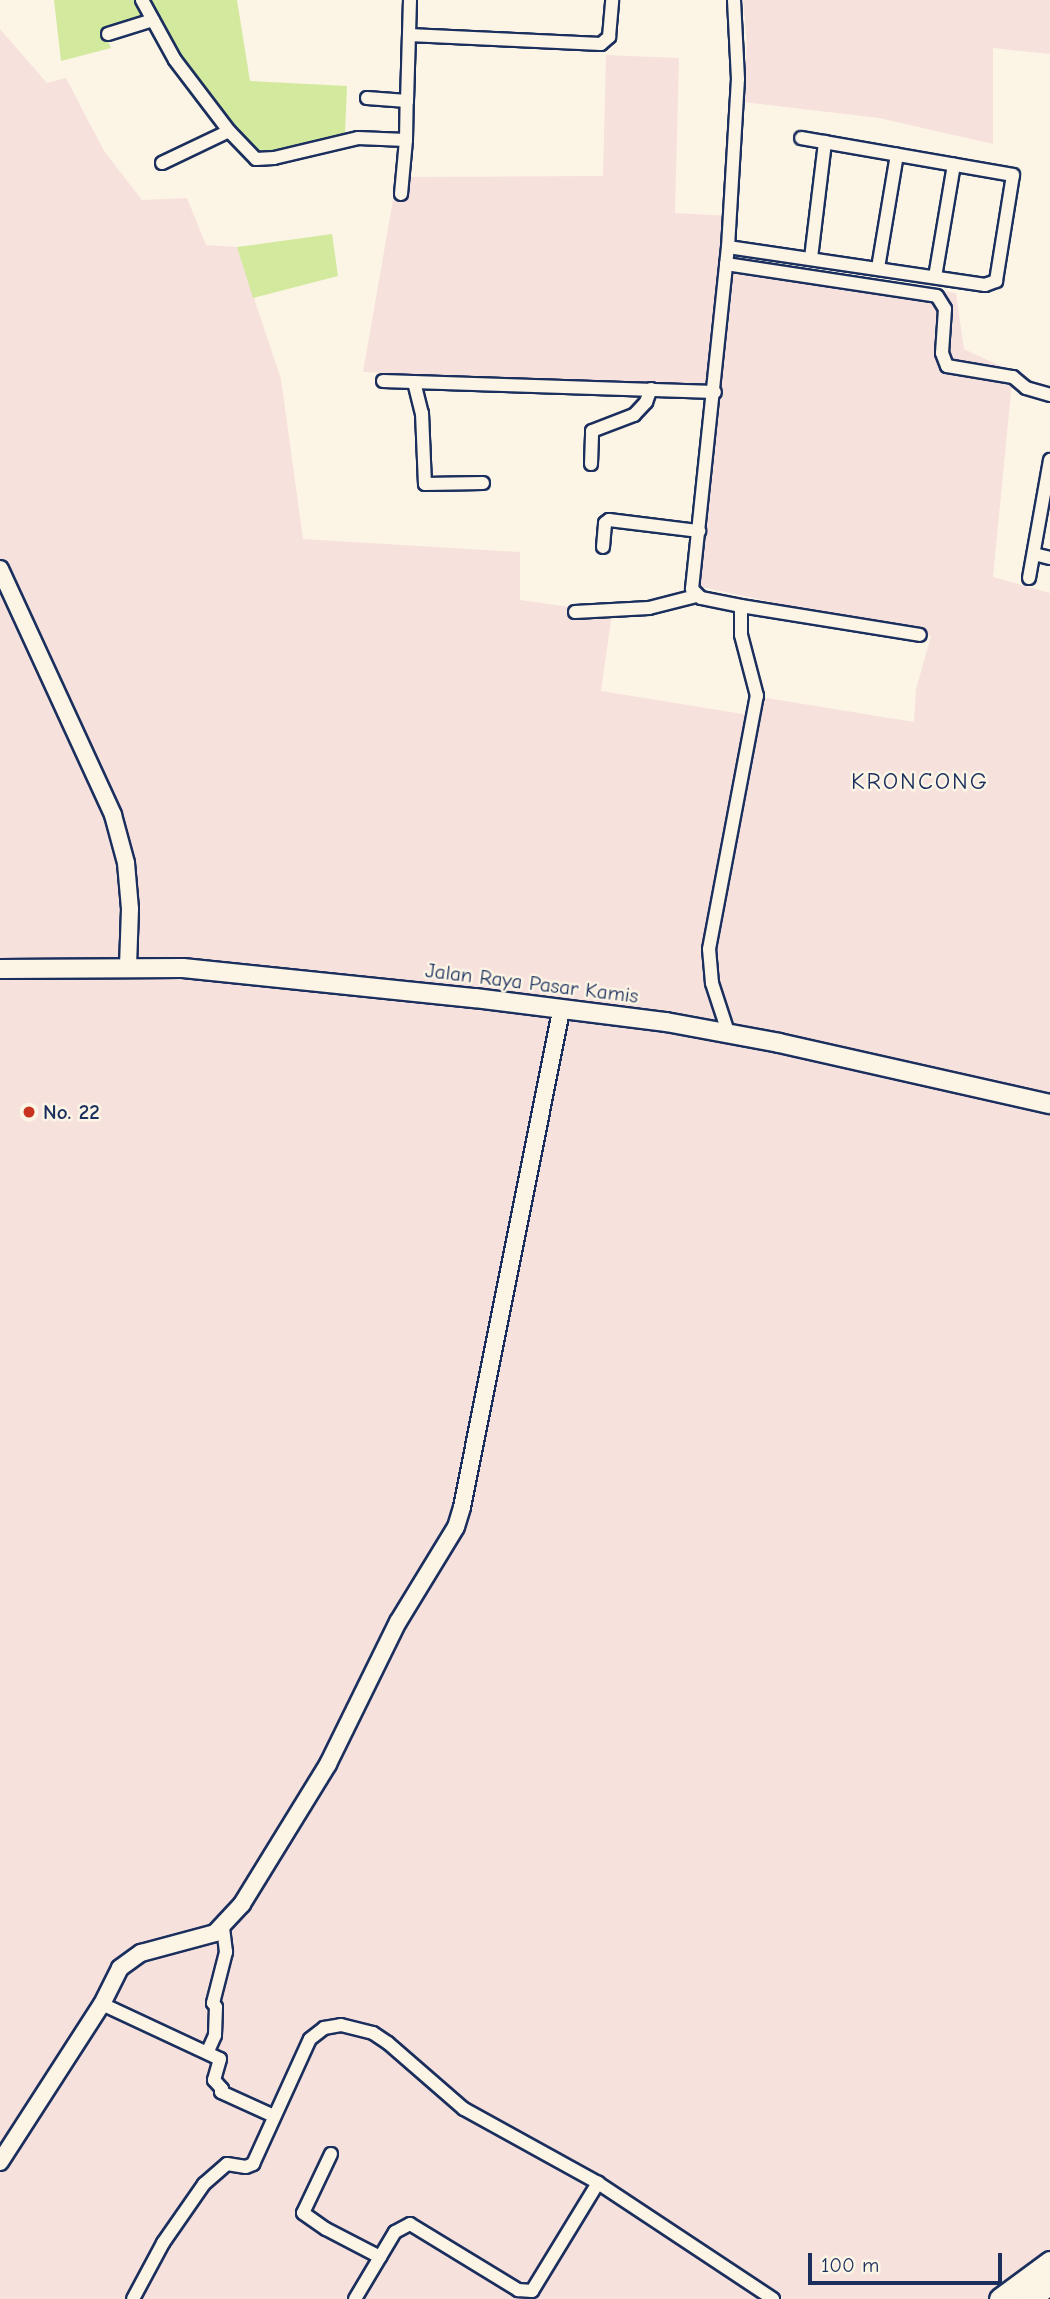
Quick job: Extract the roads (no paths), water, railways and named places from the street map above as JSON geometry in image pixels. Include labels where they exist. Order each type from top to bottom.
[{"type":"highway","points":[[1000,2299],[1050,2262]]},
{"type":"highway","points":[[1029,2299],[1050,2283]]},
{"type":"main road","name":"Jalan Raya Pasar Kamis","points":[[0,970],[128,966],[183,968],[475,998],[561,1011],[666,1022],[728,1032],[1050,1104]]},
{"type":"street","points":[[142,0],[175,60],[252,157],[264,160],[358,138],[406,140]]},
{"type":"street","points":[[401,194],[406,140],[410,0]]},
{"type":"street","points":[[410,35],[601,44],[609,37],[612,0]]},
{"type":"street","points":[[696,596],[692,584],[715,391],[728,247],[738,79],[734,0]]},
{"type":"street","points":[[108,34],[153,19]]},
{"type":"street","points":[[367,98],[407,101]]},
{"type":"street","points":[[162,163],[229,131]]},
{"type":"street","points":[[728,247],[990,285],[999,276],[1013,175],[801,138]]},
{"type":"street","points":[[811,258],[825,142]]},
{"type":"street","points":[[878,268],[897,155]]},
{"type":"street","points":[[935,277],[954,165]]},
{"type":"street","points":[[726,264],[937,296],[944,309],[943,353],[947,366],[1013,377],[1026,388],[1050,395]]},
{"type":"street","points":[[383,381],[715,391]]},
{"type":"street","points":[[414,382],[422,413],[425,484],[483,483]]},
{"type":"street","points":[[591,464],[592,431],[634,415],[646,402],[651,389]]},
{"type":"street","points":[[1029,578],[1050,460]]},
{"type":"street","points":[[603,547],[605,523],[609,520],[699,531]]},
{"type":"street","points":[[1034,554],[1050,558]]},
{"type":"street","points":[[0,569],[113,815],[126,863],[130,909],[128,966]]},
{"type":"street","points":[[575,612],[649,608],[696,596],[919,635]]},
{"type":"street","points":[[728,1032],[712,983],[709,948],[757,705],[756,685],[741,635],[741,606]]},
{"type":"street","points":[[0,2162],[102,2004],[120,1968],[141,1953],[201,1938],[223,1926],[242,1904],[290,1830],[328,1764],[398,1622],[456,1527],[561,1011]]},
{"type":"street","points":[[208,2051],[215,2035],[216,2007],[212,2003],[226,1952],[223,1926]]},
{"type":"street","points":[[102,2004],[208,2051],[220,2059],[214,2080],[222,2088],[221,2092],[274,2116]]},
{"type":"street","points":[[133,2299],[163,2243],[204,2184],[227,2164],[246,2167],[253,2164],[310,2039],[324,2028],[355,2027],[388,2043],[450,2098],[491,2126],[598,2183],[773,2299]]},
{"type":"street","points":[[331,2154],[303,2213],[326,2229],[380,2258]]},
{"type":"street","points":[[355,2299],[395,2232],[413,2225],[518,2290],[531,2291],[598,2183]]},
{"type":"place","name":"No. 22","points":[[29,1112]]},
{"type":"district","name":"KRONCONG","points":[[920,782]]}]
